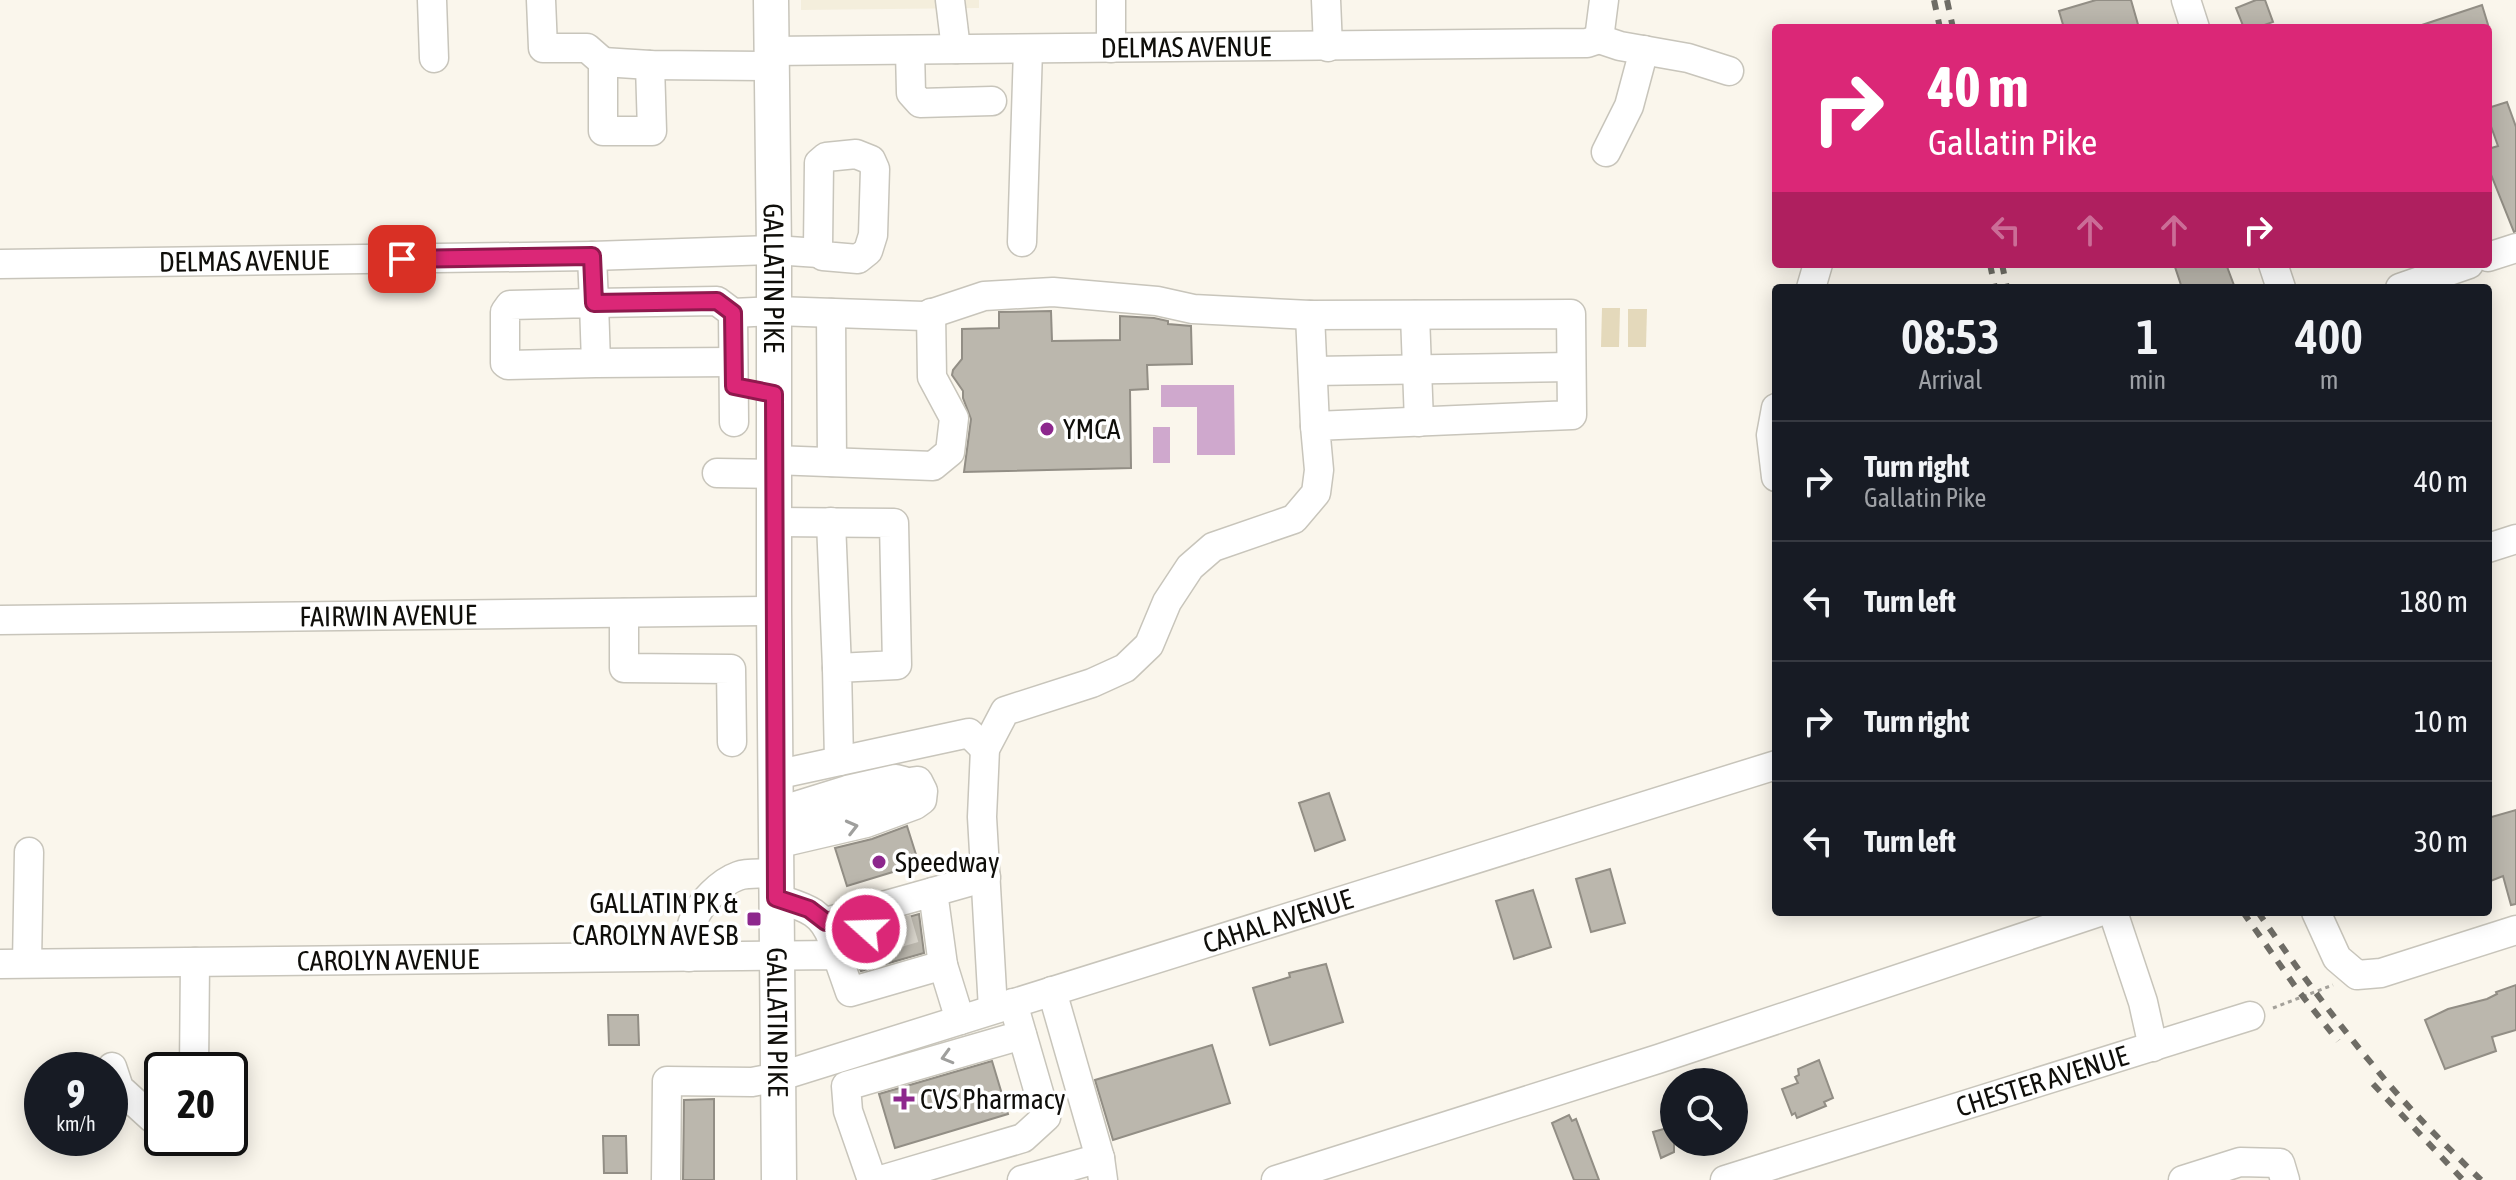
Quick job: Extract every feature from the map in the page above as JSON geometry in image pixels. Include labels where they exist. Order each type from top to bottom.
[{"type":"main road","name":"GALLATIN PIKE","points":[[771,0],[779,1180]]},
{"type":"street","points":[[432,0],[434,58]]},
{"type":"street","name":"DELMAS AVENUE","points":[[541,0],[543,48],[587,48],[603,62],[650,65],[910,50],[1587,43],[1599,39]]},
{"type":"street","points":[[950,0],[956,49]]},
{"type":"street","points":[[1111,0],[1111,48]]},
{"type":"street","points":[[1326,0],[1328,47]]},
{"type":"street","points":[[1604,0],[1599,39],[1688,58],[1729,71]]},
{"type":"street","points":[[2186,0],[2194,24]]},
{"type":"street","points":[[1022,242],[1028,49]]},
{"type":"street","points":[[910,50],[911,93],[920,103],[992,101]]},
{"type":"street","points":[[1606,152],[1629,106],[1644,50]]},
{"type":"street","points":[[603,62],[603,131],[652,131],[650,65]]},
{"type":"street","name":"DELMAS AVENUE","points":[[0,264],[592,256],[774,250],[819,253],[834,259],[858,259],[868,251],[873,235],[875,169],[871,160],[856,154],[826,157],[819,163]]},
{"type":"street","points":[[773,162],[819,163],[819,253]]},
{"type":"street","points":[[2492,256],[2516,248]]},
{"type":"street","points":[[592,256],[596,363]]},
{"type":"street","points":[[2412,284],[2458,268]]},
{"type":"street","points":[[774,394],[734,374],[596,363],[505,363],[505,312],[510,305],[717,301],[733,313],[775,311],[924,316],[984,296],[1053,292],[1157,301],[1193,309],[1310,315],[1571,314],[1572,415],[1315,426]]},
{"type":"street","points":[[733,313],[734,422]]},
{"type":"street","points":[[831,313],[832,462]]},
{"type":"street","points":[[717,473],[832,462],[933,466],[950,452],[954,418],[932,377],[931,313]]},
{"type":"street","points":[[881,1180],[1023,1138],[1046,1117],[1022,1035],[1003,1006],[986,877],[982,817],[985,749],[1005,711],[1092,683],[1125,668],[1149,645],[1167,602],[1190,567],[1213,547],[1294,519],[1316,493],[1319,470],[1310,315]]},
{"type":"street","points":[[1415,315],[1419,422]]},
{"type":"street","points":[[1313,371],[1571,367]]},
{"type":"street","points":[[775,522],[894,523],[897,665],[837,668]]},
{"type":"street","points":[[831,522],[839,761]]},
{"type":"street","points":[[2492,547],[2516,539]]},
{"type":"street","name":"FAIRWIN AVENUE","points":[[0,620],[774,611]]},
{"type":"street","points":[[624,613],[624,668],[775,669]]},
{"type":"street","points":[[731,669],[732,742]]},
{"type":"street","points":[[775,775],[969,733],[985,749]]},
{"type":"street","name":"CAHAL AVENUE","points":[[666,1180],[667,1081],[752,1082],[778,1077],[1772,766]]},
{"type":"street","points":[[689,957],[690,933],[695,916],[724,884],[776,851],[915,805],[922,800],[923,791],[918,781],[909,782]]},
{"type":"street","points":[[776,851],[809,909],[826,922],[850,992],[911,968],[943,965]]},
{"type":"street","points":[[13,964],[29,852]]},
{"type":"street","points":[[826,922],[864,921],[895,911],[933,892],[986,877]]},
{"type":"street","points":[[933,892],[943,965],[960,1020]]},
{"type":"street","points":[[1276,1180],[1658,1059],[2087,916]]},
{"type":"street","points":[[2114,916],[2143,1002],[2153,1047]]},
{"type":"street","points":[[2318,916],[2337,958],[2357,975],[2381,973],[2516,930]]},
{"type":"street","name":"CAROLYN AVENUE","points":[[13,964],[837,955]]},
{"type":"street","points":[[194,1052],[195,962]]},
{"type":"street","points":[[1022,1180],[1102,1169],[1052,991]]},
{"type":"street","name":"CHESTER AVENUE","points":[[1741,1178],[2250,1016]]},
{"type":"street","points":[[872,1180],[848,1111],[846,1086],[1022,1035]]},
{"type":"street","points":[[128,1096],[144,1111]]},
{"type":"street","points":[[2183,1180],[2240,1162],[2282,1171]]},
{"type":"path","points":[[2250,1016],[2357,975]]},
{"type":"shaded area","points":[[801,0],[979,0],[979,8],[801,10]]},
{"type":"shaded area","points":[[1602,308],[1620,308],[1619,347],[1601,347]]},
{"type":"shaded area","points":[[1628,309],[1647,309],[1646,347],[1628,347]]},
{"type":"shaded area","points":[[1161,385],[1234,385],[1235,455],[1197,455],[1197,407],[1161,407]]},
{"type":"shaded area","points":[[1153,427],[1170,427],[1170,463],[1153,463]]},
{"type":"building","points":[[2096,0],[2131,0],[2138,24],[2063,24],[2059,11]]},
{"type":"building","points":[[2265,0],[2273,22],[2242,24],[2236,8]]},
{"type":"building","points":[[2482,5],[2488,24],[2425,24]]},
{"type":"building","points":[[2507,102],[2516,127],[2514,232],[2492,177],[2492,148],[2498,146],[2492,129],[2492,107]]},
{"type":"building","points":[[2175,268],[2228,268],[2234,284],[2181,284]]},
{"type":"building","name":"YMCA","points":[[1051,311],[1052,341],[1120,340],[1120,316],[1154,318],[1168,321],[1168,324],[1191,326],[1192,364],[1147,365],[1148,389],[1130,390],[1131,468],[964,472],[971,419],[963,391],[952,375],[962,359],[962,329],[999,328],[999,312]]},
{"type":"building","points":[[1329,793],[1345,840],[1315,851],[1299,803]]},
{"type":"building","points":[[2516,810],[2516,904],[2511,905],[2503,876],[2492,880],[2492,817]]},
{"type":"building","points":[[907,826],[919,864],[847,886],[835,848]]},
{"type":"building","points":[[1610,869],[1625,923],[1591,932],[1576,879]]},
{"type":"building","points":[[1533,890],[1551,947],[1514,959],[1496,901]]},
{"type":"building","points":[[919,914],[924,953],[861,971],[848,943],[848,934]]},
{"type":"building","points":[[1326,964],[1343,1022],[1270,1045],[1253,988],[1290,977],[1289,973]]},
{"type":"building","points":[[2516,985],[2516,1030],[2492,1037],[2496,1051],[2445,1069],[2425,1020],[2448,1009],[2487,999]]},
{"type":"building","points":[[608,1015],[638,1015],[639,1045],[609,1045]]},
{"type":"building","points":[[1212,1045],[1230,1103],[1113,1140],[1095,1080]]},
{"type":"building","points":[[1819,1060],[1833,1098],[1824,1102],[1826,1106],[1797,1118],[1795,1113],[1792,1115],[1782,1089],[1798,1083],[1795,1077],[1799,1075],[1798,1069]]},
{"type":"building","name":"CVS Pharmacy","points":[[992,1061],[1008,1114],[895,1148],[879,1094]]},
{"type":"building","points":[[714,1099],[714,1180],[683,1180],[684,1100]]},
{"type":"building","points":[[1569,1115],[1572,1121],[1576,1119],[1599,1180],[1574,1180],[1552,1123]]},
{"type":"building","points":[[1660,1130],[1660,1155],[1653,1132]]},
{"type":"building","points":[[603,1136],[626,1136],[627,1173],[604,1173]]},
{"type":"tunnel","points":[[897,919],[910,963]]},
{"type":"tunnel","points":[[866,929],[881,972]]},
{"type":"railway","points":[[1934,0],[1939,24]]},
{"type":"railway","points":[[1947,0],[1952,24]]},
{"type":"railway","points":[[1991,268],[1994,284]]},
{"type":"railway","points":[[2003,268],[2006,284]]},
{"type":"railway","points":[[2246,916],[2338,1041]]},
{"type":"railway","points":[[2261,916],[2327,1008],[2385,1079],[2481,1180]]},
{"type":"railway","points":[[2373,1084],[2463,1180]]},
{"type":"place","name":"YMCA","points":[[1047,429]]},
{"type":"place","name":"Speedway","points":[[879,862]]},
{"type":"place","name":"GALLATIN PK & CAROLYN AVE SB","points":[[754,919]]},
{"type":"place","name":"CVS Pharmacy","points":[[904,1099]]},
{"type":"route","points":[[402,259],[592,256],[594,303],[717,301],[733,313],[734,386],[774,394],[776,898],[809,909],[826,922],[861,913],[866,929]]}]
